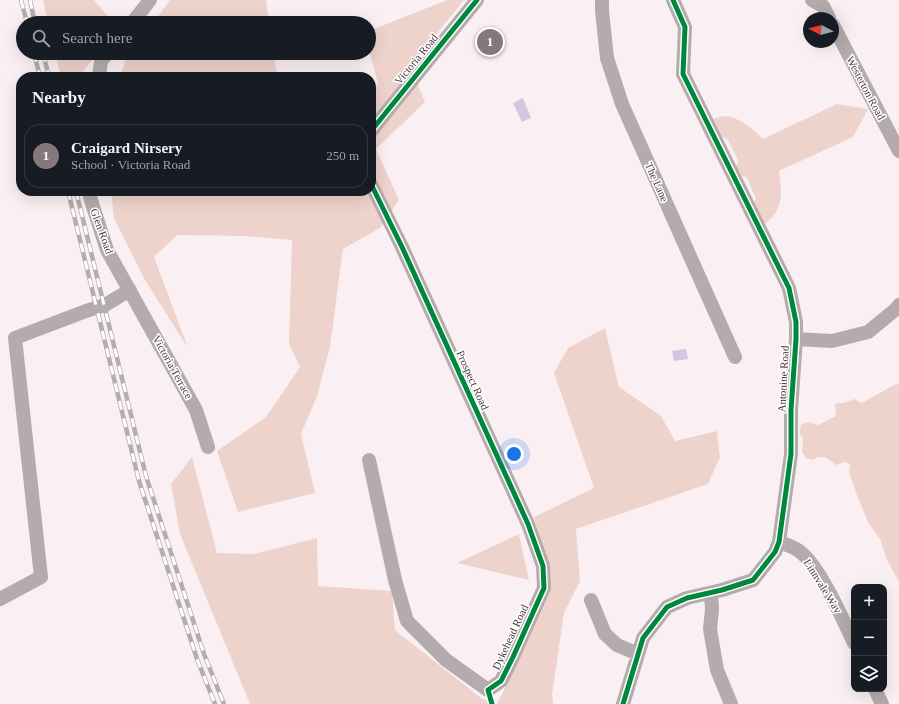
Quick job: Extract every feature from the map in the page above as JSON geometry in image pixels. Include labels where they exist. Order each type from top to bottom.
[{"type":"street","points":[[137,16],[150,0]]},
{"type":"street","name":"Victoria Road","points":[[376,125],[477,0]]},
{"type":"street","name":"The Lane","points":[[602,0],[607,58],[622,104],[735,356]]},
{"type":"street","name":"Antonine Road","points":[[623,704],[643,638],[667,608],[687,598],[711,593],[753,580],[775,552],[779,542],[791,454],[791,410],[796,322],[789,288],[683,74],[684,27],[673,0]]},
{"type":"street","points":[[812,0],[823,6],[826,12]]},
{"type":"street","name":"Westerton Road","points":[[839,36],[899,150]]},
{"type":"street","points":[[100,72],[103,60]]},
{"type":"street","name":"Prospect Road","points":[[376,194],[405,254],[528,524],[543,566],[544,588]]},
{"type":"street","name":"Glen Road","points":[[90,196],[107,250],[130,290]]},
{"type":"street","points":[[0,598],[41,577],[15,338],[105,305],[130,290]]},
{"type":"street","name":"Victoria Terrace","points":[[130,290],[196,410],[208,447]]},
{"type":"street","points":[[796,339],[832,341],[868,332],[899,305]]},
{"type":"street","name":"Dykehead Road","points":[[369,460],[395,580],[407,621],[446,660],[488,690],[501,681],[544,588]]},
{"type":"street","name":"Linnvale Way","points":[[779,542],[797,549],[811,562],[836,604],[851,636]]},
{"type":"street","points":[[711,593],[712,609],[710,629],[717,670],[732,704]]},
{"type":"street","points":[[591,600],[605,634],[617,645],[638,654]]},
{"type":"street","points":[[876,692],[882,704]]},
{"type":"shaded area","points":[[43,0],[94,0],[108,16],[46,16]]},
{"type":"shaded area","points":[[170,0],[266,0],[268,16],[158,16]]},
{"type":"shaded area","points":[[447,0],[464,0],[410,67],[425,102],[376,149],[376,87],[378,83],[372,60],[376,60],[376,28]]},
{"type":"shaded area","points":[[57,60],[92,60],[83,72],[60,72]]},
{"type":"shaded area","points":[[275,60],[276,72],[122,72],[125,61]]},
{"type":"shaded area","points":[[523,98],[531,118],[522,122],[513,103]]},
{"type":"shaded area","points":[[837,104],[868,109],[853,137],[779,171],[781,193],[779,207],[776,213],[765,224],[754,203],[756,199],[747,178],[740,175],[736,167],[738,160],[728,140],[722,137],[713,119],[725,116],[735,118],[751,128],[763,139]]},
{"type":"shaded area","points":[[376,149],[399,200],[380,228],[343,249],[330,347],[317,396],[301,434],[315,493],[238,512],[217,451],[266,417],[300,367],[289,344],[292,240],[244,236],[177,235],[154,257],[188,348],[145,280],[114,218],[112,196],[376,196]]},
{"type":"shaded area","points":[[605,328],[619,387],[661,416],[675,441],[717,431],[720,457],[708,484],[576,529],[580,581],[564,613],[552,694],[553,704],[497,704],[551,590],[534,517],[594,488],[554,373],[568,348]]},
{"type":"shaded area","points":[[686,349],[688,359],[674,361],[672,351]]},
{"type":"shaded area","points":[[899,384],[899,582],[886,558],[881,541],[868,522],[849,472],[850,464],[845,462],[836,465],[825,457],[819,457],[812,460],[806,458],[802,452],[803,438],[800,435],[800,428],[802,424],[808,422],[818,425],[836,416],[835,404],[854,399],[862,403],[894,385]]},
{"type":"shaded area","points":[[192,457],[217,553],[254,554],[317,538],[318,586],[392,591],[395,630],[481,698],[496,704],[250,704],[180,534],[171,484]]},
{"type":"shaded area","points":[[519,534],[529,580],[457,563]]},
{"type":"railway","points":[[21,0],[25,16]]},
{"type":"railway","points":[[30,0],[33,16]]},
{"type":"railway","points":[[36,60],[39,72]]},
{"type":"railway","points":[[45,60],[48,72]]},
{"type":"railway","points":[[69,196],[139,481],[197,659],[215,704]]},
{"type":"railway","points":[[77,196],[146,476],[204,654],[224,704]]},
{"type":"cycle path","points":[[376,125],[477,0]]},
{"type":"cycle path","points":[[623,704],[643,638],[667,607],[687,598],[722,590],[753,580],[775,552],[779,542],[791,454],[791,410],[796,322],[789,288],[683,74],[685,27],[673,0]]},
{"type":"cycle path","points":[[376,194],[402,247],[528,524],[543,566],[544,588],[501,681],[488,690],[492,704]]},
{"type":"place","name":"Craigard Nirsery","points":[[490,42]]}]
